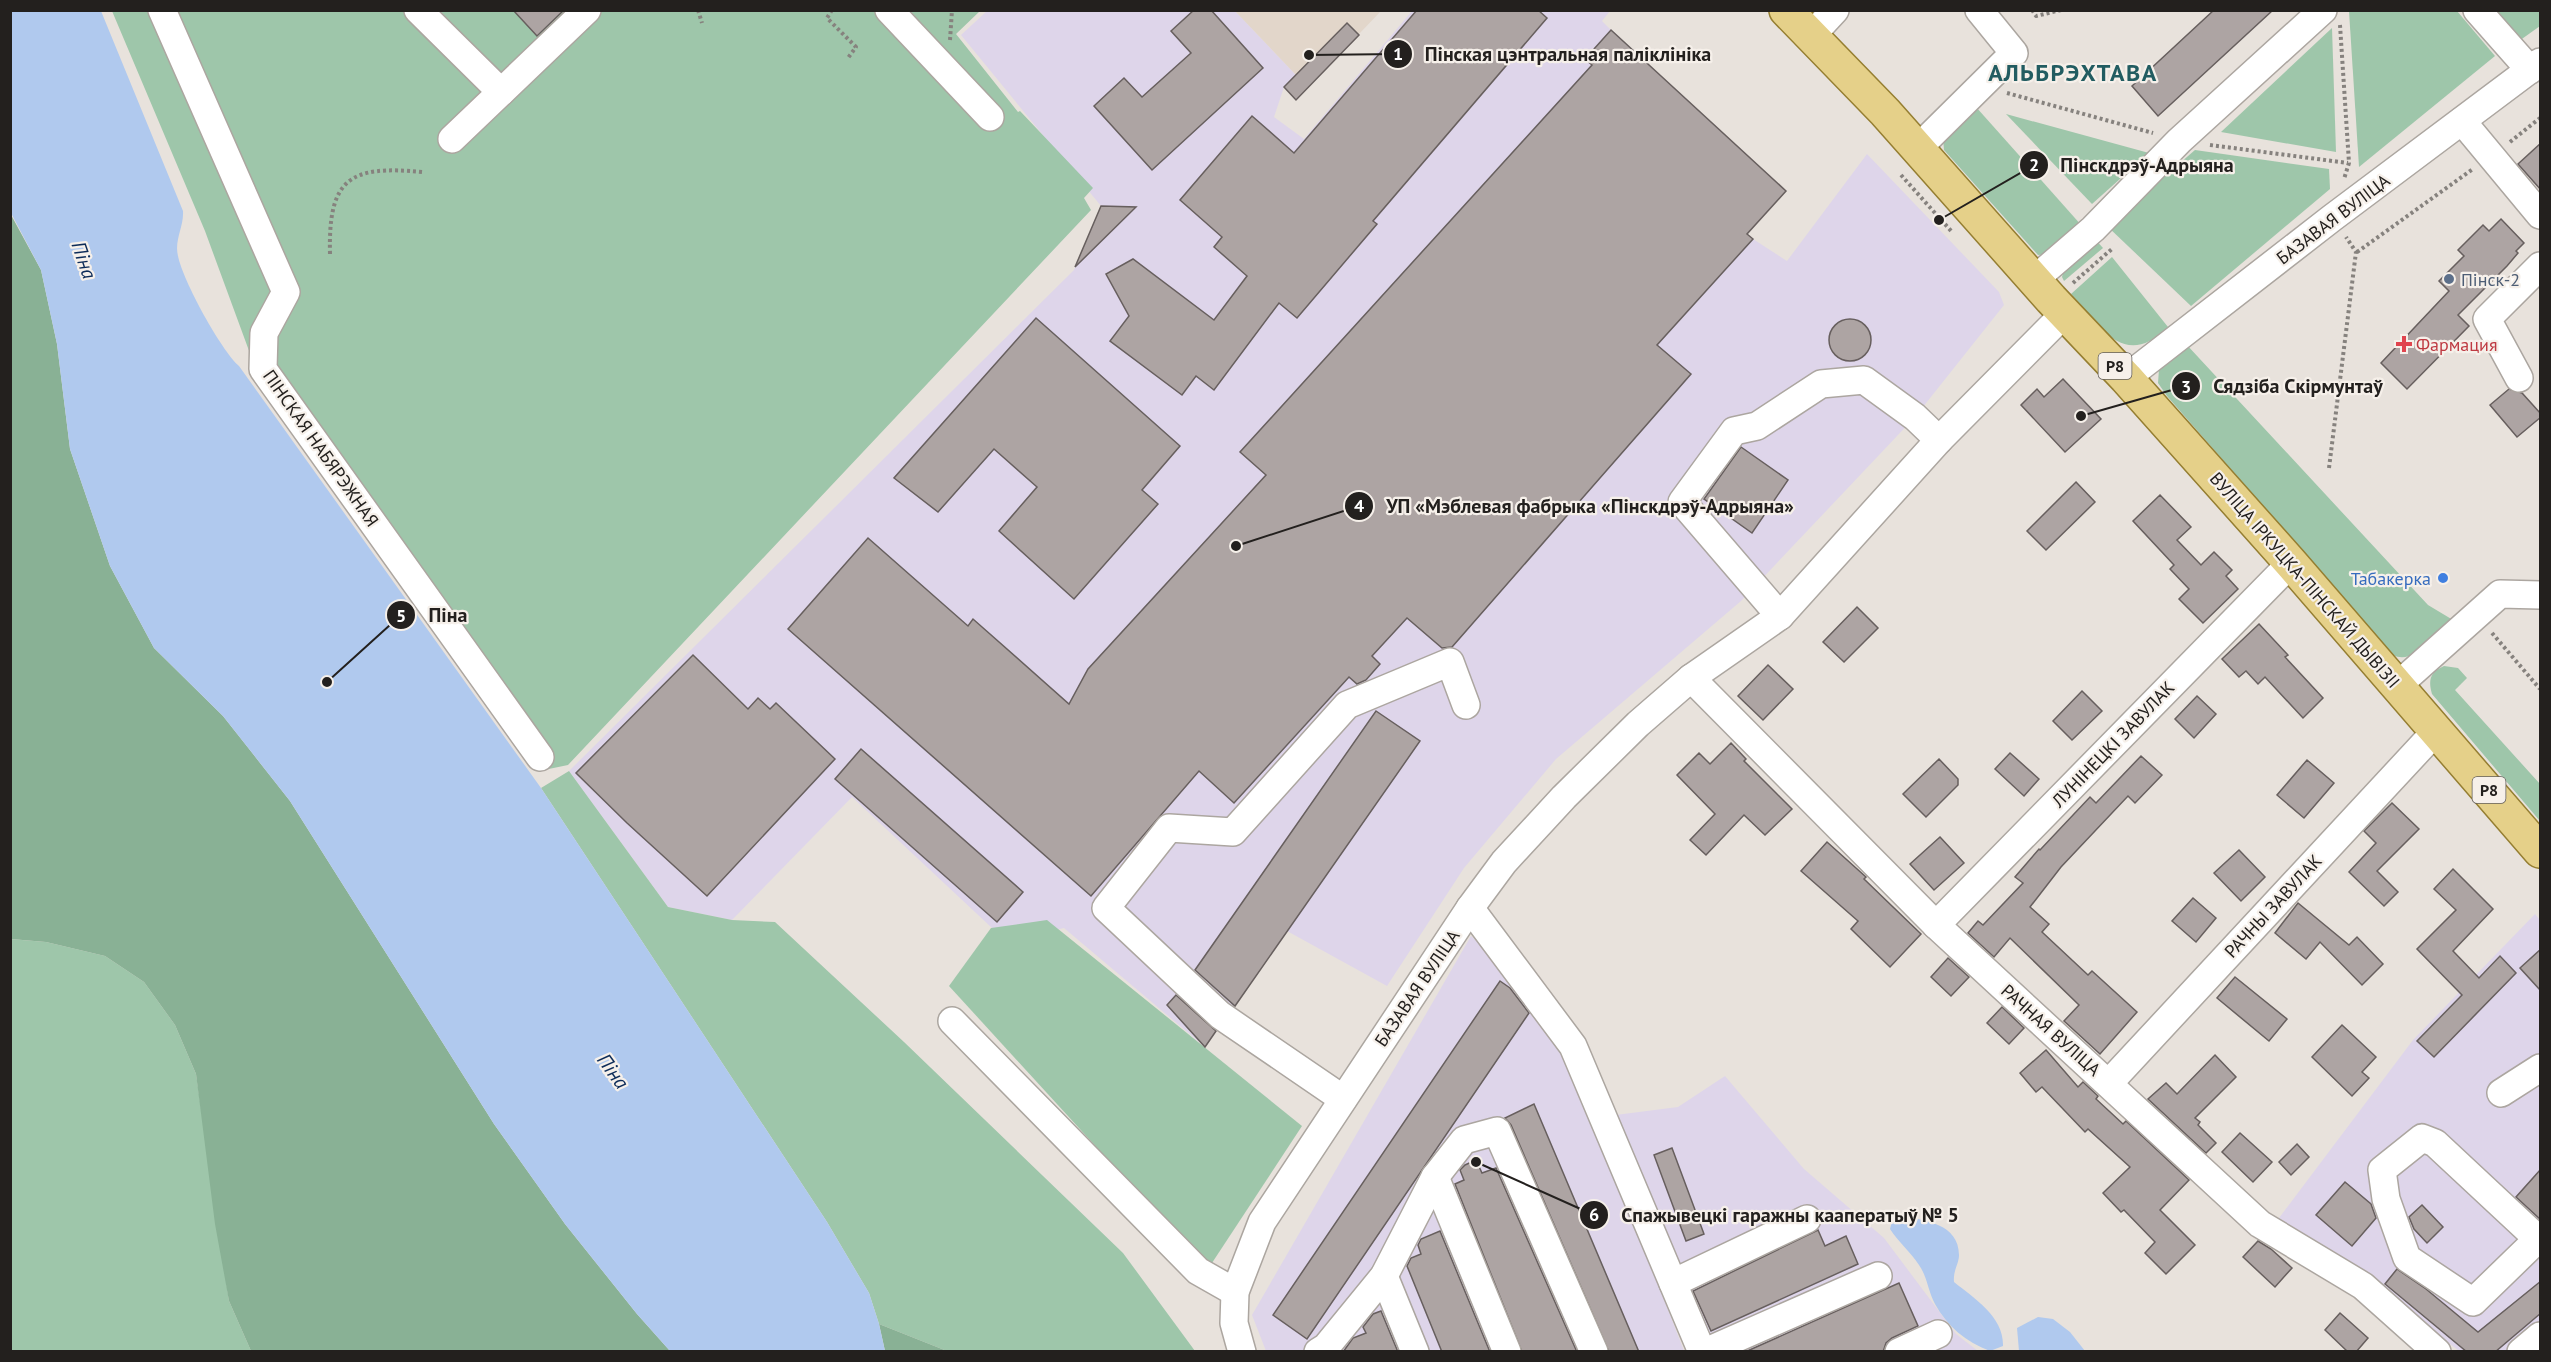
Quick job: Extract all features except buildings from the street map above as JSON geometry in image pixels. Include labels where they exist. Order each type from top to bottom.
[{"type":"main road","name":"ВУЛІЦА ІРКУЦКА-ПІНСКАЙ ДЫВІЗІІ","points":[[1786,10],[2035,279],[2065,301],[2126,378],[2291,563],[2541,851]]},
{"type":"street","name":"ПІНСКАЯ НАБЯРЭЖНАЯ","points":[[162,10],[286,292],[264,333],[262,369],[540,757]]},
{"type":"street","points":[[418,10],[501,92]]},
{"type":"street","points":[[452,139],[587,10]]},
{"type":"street","points":[[889,10],[990,117]]},
{"type":"street","points":[[1810,37],[1835,10]]},
{"type":"street","points":[[1917,149],[2014,53],[1979,10]]},
{"type":"street","points":[[2035,279],[2093,229],[2179,141],[2323,10]]},
{"type":"street","points":[[2477,10],[2535,66]]},
{"type":"street","name":"БАЗАВАЯ ВУЛІЦА","points":[[2126,378],[2535,66]]},
{"type":"street","points":[[2462,121],[2541,214]]},
{"type":"street","points":[[2519,378],[2487,319],[2541,266]]},
{"type":"street","points":[[1691,678],[1780,616],[2065,301]]},
{"type":"street","points":[[1780,616],[1682,502],[1734,431],[1757,426],[1821,384],[1864,380],[1915,417],[1939,440]]},
{"type":"street","name":"ЛУНІНЕЦКІ ЗАВУЛАК","points":[[1936,925],[2291,563]]},
{"type":"street","points":[[2397,686],[2499,594],[2541,596]]},
{"type":"street","points":[[1343,1099],[1220,1015],[1106,908],[1169,828],[1233,832],[1347,705],[1450,662],[1466,705]]},
{"type":"street","name":"БАЗАВАЯ ВУЛІЦА","points":[[1242,1352],[1234,1323],[1235,1292],[1262,1222],[1470,908],[1504,862],[1564,797],[1638,724],[1691,678]]},
{"type":"street","name":"РАЧНАЯ ВУЛІЦА","points":[[1691,678],[1936,925],[2260,1224],[2363,1286],[2437,1352]]},
{"type":"street","name":"РАЧНЫ ЗАВУЛАК","points":[[2109,1083],[2436,730]]},
{"type":"street","points":[[1470,908],[1573,1046],[1703,1352],[1878,1276]]},
{"type":"street","points":[[952,1021],[1198,1271],[1235,1292]]},
{"type":"street","points":[[2500,1093],[2538,1077]]},
{"type":"street","points":[[1324,1350],[1384,1276],[1435,1177],[1464,1140],[1497,1131],[1594,1352]]},
{"type":"street","points":[[2422,1138],[2435,1143],[2539,1238],[2473,1302],[2407,1258],[2386,1199],[2382,1170],[2422,1138]]},
{"type":"street","points":[[1435,1177],[1508,1352]]},
{"type":"street","points":[[1673,1283],[1807,1219]]},
{"type":"street","points":[[1384,1276],[1415,1352]]},
{"type":"street","points":[[1899,1352],[1938,1334]]},
{"type":"street","points":[[2521,1352],[2541,1336]]},
{"type":"path","points":[[698,10],[702,23]]},
{"type":"path","points":[[832,10],[828,18],[856,47],[848,58]]},
{"type":"path","points":[[943,34],[950,41],[952,10]]},
{"type":"path","points":[[2032,10],[2036,16],[2061,10]]},
{"type":"path","points":[[2356,252],[2491,157],[2541,118]]},
{"type":"path","points":[[330,254],[332,205],[349,179],[373,170],[422,172]]},
{"type":"path","points":[[2065,301],[2113,248]]},
{"type":"path","points":[[2484,624],[2541,689]]},
{"type":"shaded area","points":[[987,11],[1235,11],[1296,75],[1284,87],[1274,117],[1304,139],[1412,11],[1610,11],[1602,21],[1786,191],[1747,234],[1753,239],[1787,261],[1867,154],[1999,292],[2004,305],[1915,417],[1741,601],[1556,759],[1464,868],[1387,986],[1287,931],[1205,1047],[1064,928],[1007,942],[852,797],[732,920],[668,907],[569,771],[1074,270],[1101,206],[961,35]]},
{"type":"shaded area","points":[[1235,11],[1381,11],[1296,100],[1284,87],[1296,75]]},
{"type":"shaded area","points":[[2535,914],[2540,920],[2540,1324],[2508,1351],[2459,1351],[2377,1287],[2279,1218],[2413,1040]]},
{"type":"shaded area","points":[[1471,936],[1552,1009],[1684,1351],[1266,1351],[1252,1315]]},
{"type":"shaded area","points":[[1725,1076],[1804,1169],[1884,1238],[1956,1334],[1978,1351],[1691,1351],[1600,1117],[1678,1107]]},
{"type":"green space","points":[[112,11],[980,11],[956,34],[1018,112],[1020,111],[1093,188],[1084,198],[1091,210],[568,765],[539,771],[259,378],[205,231]]},
{"type":"green space","points":[[2349,11],[2457,11],[2495,56],[2359,167]]},
{"type":"green space","points":[[2492,11],[2540,11],[2540,26],[2519,41]]},
{"type":"green space","points":[[2332,28],[2336,152],[2221,132]]},
{"type":"green space","points":[[1976,107],[2082,226],[2049,254],[2038,255],[1944,150],[1943,138]]},
{"type":"green space","points":[[2006,114],[2149,153],[2092,204]]},
{"type":"green space","points":[[2195,150],[2329,169],[2330,189],[2191,306],[2107,226]]},
{"type":"green space","points":[[10,213],[41,270],[57,344],[70,449],[110,566],[154,648],[223,716],[290,801],[494,1124],[565,1224],[637,1314],[670,1351],[251,1351],[229,1301],[215,1224],[196,1074],[175,1025],[144,982],[105,956],[46,942],[11,939]]},
{"type":"green space","points":[[2094,238],[2103,248],[2064,281],[2062,277],[2065,266]]},
{"type":"green space","points":[[2112,257],[2168,327],[2152,340],[2138,345],[2126,344],[2114,339],[2092,319],[2071,294]]},
{"type":"green space","points":[[2186,344],[2428,605],[2453,620],[2425,646],[2409,656],[2393,655],[2167,396],[2158,383],[2159,369]]},
{"type":"green space","points":[[2444,666],[2458,668],[2467,678],[2455,690],[2540,784],[2540,821],[2432,694],[2431,677]]},
{"type":"green space","points":[[569,771],[668,907],[732,920],[775,922],[904,1042],[1123,1253],[1195,1351],[947,1351],[879,1324],[869,1293],[827,1222],[541,788]]},
{"type":"green space","points":[[1047,920],[1302,1126],[1208,1269],[949,986],[991,928]]},
{"type":"green space","points":[[10,939],[46,942],[105,956],[144,982],[175,1025],[196,1074],[229,1301],[251,1351],[11,1351]]},
{"type":"green space","points":[[879,1324],[947,1351],[885,1351]]},
{"type":"water","name":"Піна","points":[[10,11],[101,11],[183,211],[177,244],[178,256],[187,281],[213,331],[541,788],[827,1222],[869,1293],[885,1351],[670,1351],[637,1314],[565,1224],[494,1124],[290,801],[223,716],[154,648],[110,566],[70,449],[57,344],[41,270],[11,213]]},
{"type":"water","points":[[1902,1216],[1939,1225],[1953,1236],[1959,1255],[1954,1282],[1987,1309],[1999,1326],[2003,1346],[1990,1351],[1981,1347],[1965,1338],[1945,1319],[1933,1299],[1922,1269],[1890,1229],[1892,1221]]},
{"type":"water","points":[[2038,1317],[2053,1319],[2070,1332],[2085,1351],[2019,1351],[2017,1328]]},
{"type":"place","name":"Пінская цэнтральная паліклініка","points":[[1309,55]]},
{"type":"place","name":"Пінскдрэў-Адрыяна","points":[[1939,220]]},
{"type":"place","name":"Пінск-2","points":[[2449,279]]},
{"type":"place","name":"Фармация","points":[[2404,344]]},
{"type":"place","name":"Сядзіба Скірмунтаў","points":[[2081,416]]},
{"type":"place","name":"УП «Мэблевая фабрыка «Пінскдрэў-Адрыяна»","points":[[1236,546]]},
{"type":"place","name":"Табакерка","points":[[2443,578]]},
{"type":"place","name":"Піна","points":[[327,682]]},
{"type":"place","name":"Спажывецкі гаражны кааператыў № 5","points":[[1476,1162]]},
{"type":"district","name":"АЛЬБРЭХТАВА","points":[[2073,72]]}]
